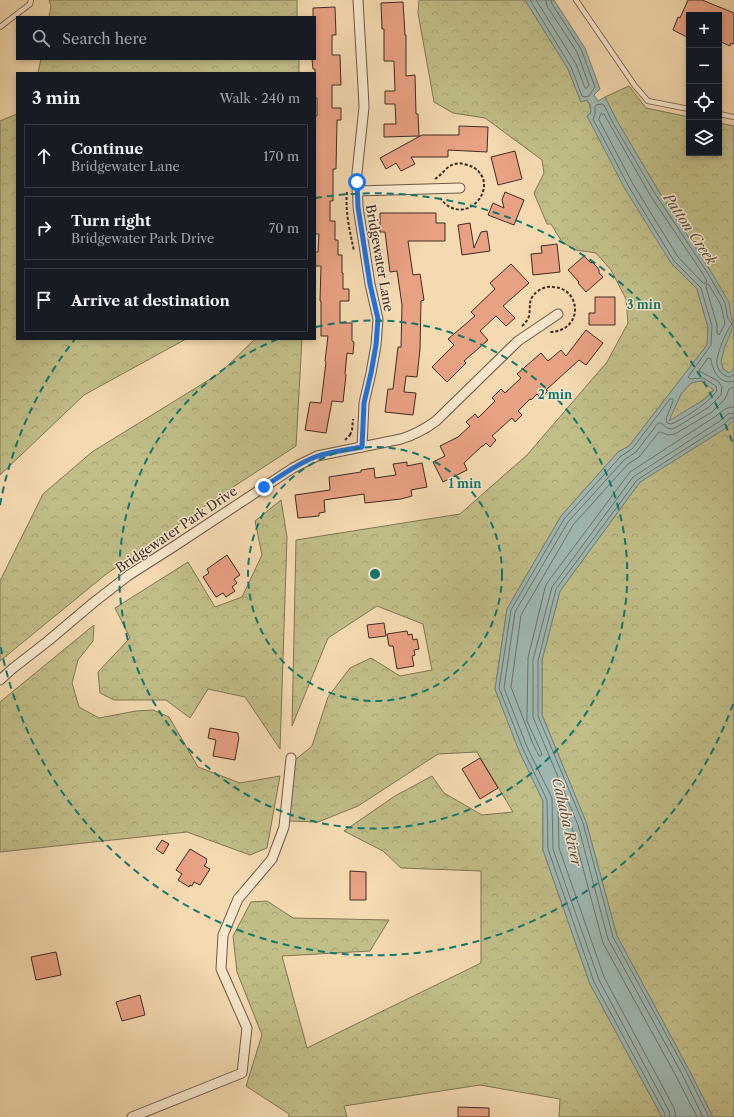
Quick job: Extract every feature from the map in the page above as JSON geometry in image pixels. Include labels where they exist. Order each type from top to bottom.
[{"type":"street","name":"Bridgewater Lane","points":[[358,0],[364,87],[364,107],[357,173],[358,207],[370,284],[378,319],[376,345],[364,403],[362,447]]},
{"type":"street","points":[[357,191],[460,188]]},
{"type":"street","name":"Bridgewater Park Drive","points":[[0,680],[12,668],[129,575],[293,468],[317,456],[402,439],[413,435],[436,421],[518,341],[558,314]]},
{"type":"street","points":[[132,1117],[242,1073],[248,1028],[222,969],[223,934],[238,899],[272,859],[284,827],[291,758]]},
{"type":"lane","points":[[0,27],[30,4],[31,0]]},
{"type":"lane","points":[[576,0],[635,86],[648,101],[686,107]]},
{"type":"lane","points":[[722,115],[734,117]]},
{"type":"path","points":[[433,179],[437,178],[449,166],[456,163],[472,167],[478,171],[482,178],[483,191],[480,199],[469,208],[463,210],[449,207],[439,198]]},
{"type":"green space","points":[[49,0],[297,0],[297,16],[49,16],[51,6]]},
{"type":"green space","points":[[419,0],[525,0],[568,69],[581,102],[587,100],[590,105],[591,113],[587,116],[671,263],[697,289],[708,327],[707,345],[629,446],[618,452],[561,516],[507,609],[495,689],[519,750],[543,801],[543,850],[590,984],[662,1117],[559,1117],[560,1099],[480,1085],[344,1106],[347,1117],[289,1117],[289,1114],[246,1086],[262,1035],[237,972],[233,936],[251,902],[267,901],[293,918],[389,920],[370,951],[282,956],[307,1048],[481,963],[481,871],[401,868],[383,851],[344,831],[395,796],[432,776],[444,793],[482,815],[513,812],[477,752],[438,754],[358,806],[318,822],[288,821],[294,761],[312,746],[328,697],[350,668],[371,658],[400,676],[432,670],[423,624],[377,606],[328,638],[292,726],[296,540],[460,514],[527,455],[607,362],[628,323],[626,299],[611,270],[596,253],[576,250],[562,242],[551,224],[547,224],[534,193],[544,173],[542,160],[485,118],[453,113],[434,102],[418,13]]},
{"type":"green space","points":[[41,60],[299,60],[299,72],[38,72]]},
{"type":"green space","points":[[629,86],[646,108],[686,116],[686,156],[722,156],[722,124],[734,126],[734,368],[729,373],[723,369],[721,361],[724,349],[710,270],[658,190],[617,121],[605,97]]},
{"type":"green space","points":[[16,114],[16,340],[184,340],[84,395],[0,475],[0,121]]},
{"type":"green space","points":[[254,340],[302,340],[296,446],[227,491],[105,575],[0,661],[0,581],[43,494],[92,452],[220,373]]},
{"type":"green space","points":[[701,381],[714,389],[705,399],[668,422],[681,394],[691,383]]},
{"type":"green space","points":[[734,420],[734,1117],[713,1117],[617,936],[586,822],[542,715],[542,660],[560,591],[640,482],[726,428]]},
{"type":"green space","points":[[281,500],[287,537],[280,749],[245,697],[208,689],[190,718],[166,700],[114,700],[100,693],[98,672],[130,638],[115,608],[188,562],[215,607],[242,597],[262,555],[255,521]]},
{"type":"green space","points":[[94,625],[93,641],[78,660],[72,683],[79,707],[99,718],[136,711],[153,710],[169,717],[198,767],[240,783],[280,776],[267,848],[250,855],[187,832],[0,852],[0,702]]},
{"type":"water","name":"Cahaba River","points":[[525,0],[554,0],[585,48],[600,89],[594,95],[598,101],[605,97],[617,121],[658,190],[710,270],[729,302],[733,327],[721,361],[723,369],[729,373],[734,368],[734,420],[726,428],[640,482],[560,591],[542,660],[542,715],[586,822],[617,936],[713,1117],[662,1117],[590,984],[543,850],[543,801],[519,751],[495,689],[507,609],[561,516],[618,452],[629,446],[707,345],[708,327],[697,289],[671,263],[625,189],[587,116],[591,113],[590,105],[587,100],[581,102],[568,69]],"holes":[[[701,381],[714,390],[705,399],[669,421],[681,394],[691,383]]]},
{"type":"building","points":[[688,0],[702,0],[734,13],[734,44],[731,43],[730,46],[722,42],[722,12],[686,12],[686,36],[673,30],[678,17],[680,18]]},
{"type":"building","points":[[403,2],[406,35],[406,76],[415,75],[416,114],[418,114],[419,136],[384,137],[384,124],[396,124],[395,104],[385,104],[385,91],[395,91],[394,61],[384,61],[384,29],[382,29],[381,3]]},
{"type":"building","points":[[335,7],[336,35],[332,35],[332,55],[340,55],[341,85],[332,85],[332,108],[341,108],[341,120],[337,120],[336,169],[333,169],[333,201],[330,201],[330,221],[335,221],[335,240],[338,240],[338,255],[342,255],[343,289],[349,289],[349,301],[340,301],[340,323],[352,323],[352,341],[354,342],[353,354],[347,353],[343,402],[332,401],[326,433],[305,430],[310,402],[321,403],[328,336],[321,336],[321,266],[316,266],[316,252],[318,252],[319,234],[316,234],[317,98],[316,72],[315,69],[313,69],[312,60],[316,60],[316,16],[313,16],[313,8]]},
{"type":"building","points":[[459,126],[488,127],[487,152],[448,150],[448,157],[411,157],[415,164],[401,171],[396,163],[386,169],[380,158],[422,135],[459,135]]},
{"type":"building","points":[[515,151],[522,179],[498,185],[491,157]]},
{"type":"building","points":[[505,192],[524,200],[514,225],[488,215],[493,203],[504,208],[502,200]]},
{"type":"building","points":[[380,213],[436,213],[436,223],[445,223],[445,241],[408,241],[413,275],[420,274],[424,300],[421,301],[420,349],[417,377],[406,376],[404,392],[416,393],[413,415],[385,412],[388,389],[393,389],[398,347],[401,347],[402,305],[397,271],[390,272],[385,232],[380,232]]},
{"type":"building","points":[[470,223],[474,248],[481,232],[487,231],[490,251],[462,255],[458,225]]},
{"type":"building","points":[[557,244],[560,272],[533,275],[531,254],[542,253],[541,246]]},
{"type":"building","points":[[584,256],[597,267],[599,273],[603,277],[586,292],[568,270]]},
{"type":"building","points":[[511,264],[529,283],[503,306],[515,318],[506,326],[496,316],[480,331],[488,340],[464,361],[466,363],[447,382],[432,367],[454,345],[448,339],[475,316],[471,312],[495,289],[490,283]]},
{"type":"building","points":[[595,297],[615,297],[615,325],[589,325],[589,313],[595,313]]},
{"type":"building","points":[[586,330],[603,343],[586,365],[579,360],[546,390],[548,391],[541,398],[537,394],[531,400],[530,399],[518,411],[522,415],[515,422],[512,418],[492,436],[496,440],[490,447],[486,443],[464,463],[467,470],[443,482],[433,462],[445,456],[440,446],[458,437],[470,426],[466,422],[475,414],[478,418],[495,401],[492,398],[501,389],[505,393],[521,378],[517,374],[541,353],[548,361],[561,350],[566,356]]},
{"type":"building","points":[[407,462],[407,466],[422,463],[427,487],[411,490],[412,496],[401,499],[365,503],[364,494],[324,500],[325,512],[319,513],[319,516],[298,518],[295,495],[330,490],[329,477],[361,472],[361,470],[374,468],[375,478],[396,475],[393,464]]},
{"type":"building","points":[[227,555],[240,575],[234,579],[237,583],[232,587],[235,591],[226,597],[223,593],[216,597],[203,577],[209,573],[207,569]]},
{"type":"building","points":[[384,623],[386,636],[369,638],[367,625]]},
{"type":"building","points":[[407,631],[408,635],[412,634],[413,640],[417,639],[419,649],[414,650],[415,655],[412,656],[414,666],[397,669],[393,646],[389,646],[387,634]]},
{"type":"building","points":[[210,728],[238,733],[239,737],[235,760],[213,756],[216,740],[208,738]]},
{"type":"building","points":[[480,758],[498,788],[480,799],[462,769]]},
{"type":"building","points":[[162,840],[169,844],[163,854],[156,849]]},
{"type":"building","points":[[190,849],[207,859],[204,866],[210,869],[200,885],[194,882],[192,886],[190,885],[189,887],[178,880],[182,874],[176,870]]},
{"type":"building","points":[[350,871],[366,872],[366,900],[350,900]]},
{"type":"building","points":[[56,952],[61,975],[36,980],[31,957]]},
{"type":"building","points":[[140,995],[145,1015],[122,1021],[116,1002]]},
{"type":"building","points":[[458,1107],[489,1108],[489,1117],[458,1117]]},
{"type":"route","points":[[264,487],[293,468],[317,456],[362,447],[364,403],[376,345],[378,319],[370,284],[358,207],[357,182]]},
{"type":"water label","name":"Patton Creek","points":[[690,229]]}]
